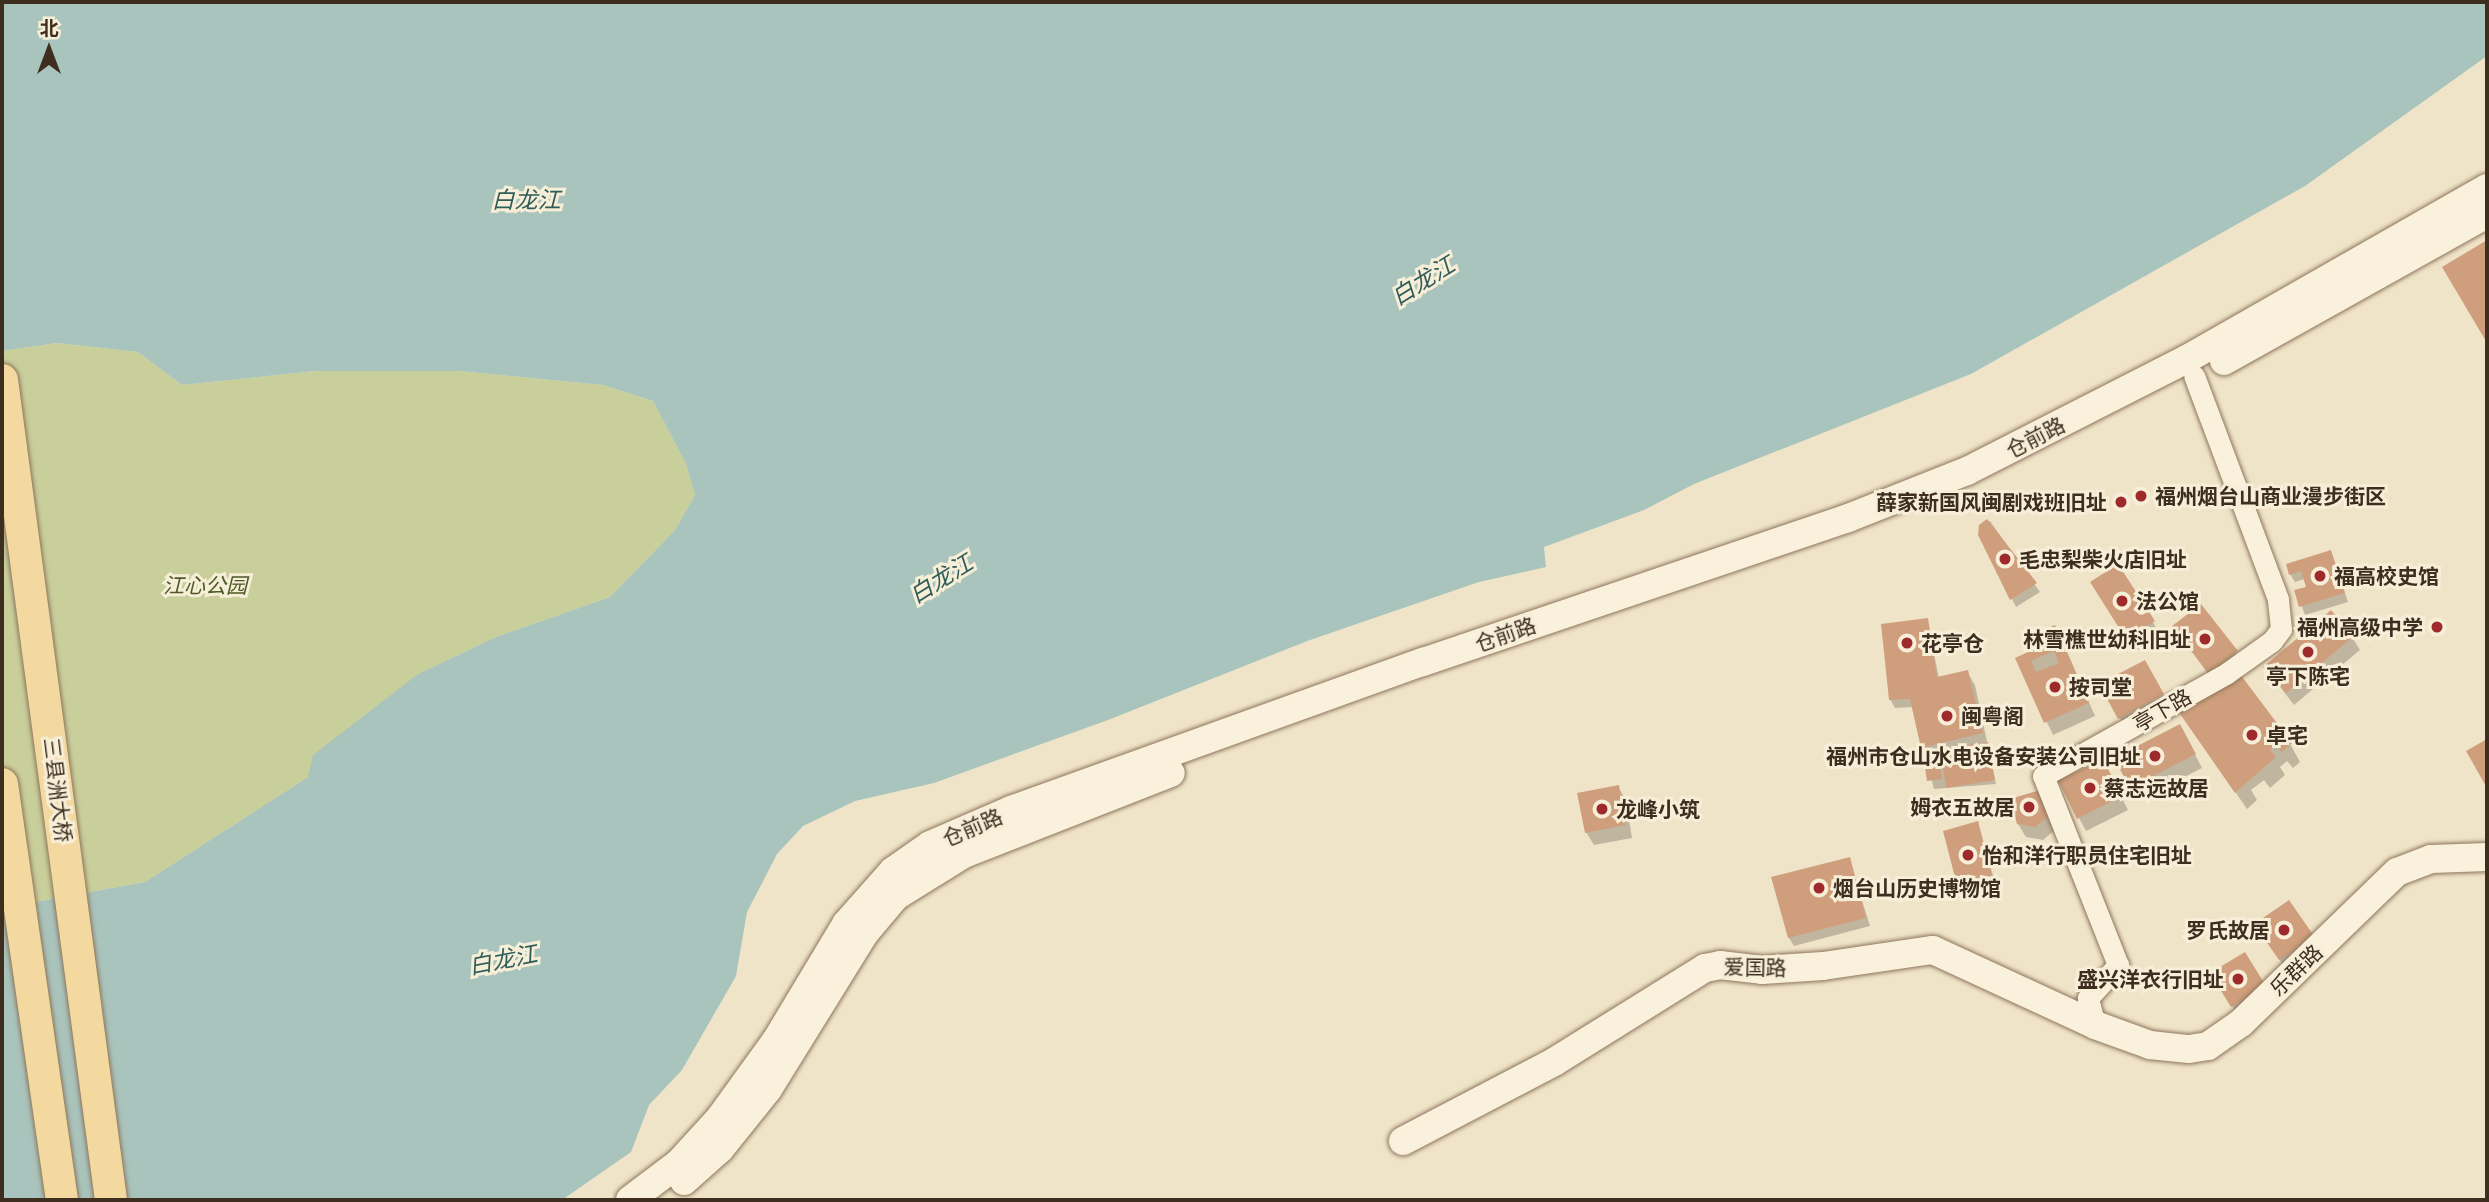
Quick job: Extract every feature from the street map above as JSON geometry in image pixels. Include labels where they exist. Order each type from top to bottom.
[{"type":"main road","name":"三县洲大桥","points":[[2,380],[111,1200]]},
{"type":"main road","points":[[2,784],[62,1200]]},
{"type":"street","name":"仓前路","points":[[630,1200],[679,1163],[720,1118],[777,1039],[846,923],[893,871],[930,845],[1011,810],[1358,685],[1848,518],[1955,476],[2187,359],[2487,188]]},
{"type":"street","name":"仓前路","points":[[660,1200],[720,1149],[768,1089],[863,934],[896,896],[964,854],[1429,676],[1901,513],[2000,472],[2194,376],[2375,281],[2487,214]]},
{"type":"street","name":"亭下路","points":[[2095,1025],[2088,998],[2118,965],[2043,776],[2227,673],[2272,641],[2281,629],[2278,599],[2194,376]]},
{"type":"street","name":"乐群路","points":[[2095,1025],[2172,1049],[2208,1046],[2241,1023],[2397,872],[2431,859],[2487,857]]},
{"type":"street","name":"爱国路","points":[[1403,1141],[1554,1062],[1706,968],[1720,965],[1762,970],[1823,966],[1933,950],[2095,1025]]},
{"type":"green space","name":"江心公园","points":[[57,343],[138,352],[182,385],[315,371],[459,371],[603,385],[653,401],[686,464],[695,495],[675,530],[610,597],[496,637],[418,674],[308,777],[145,882],[2,908],[2,351]]},
{"type":"water","name":"白龙江","points":[[2,2],[2487,2],[2487,56],[2305,186],[1971,374],[1694,484],[1644,510],[1544,547],[1546,567],[1479,582],[1310,640],[1108,720],[934,783],[855,801],[803,826],[777,854],[747,912],[736,976],[682,1070],[649,1105],[631,1152],[562,1200],[2,1200],[2,908],[145,882],[308,777],[313,755],[418,674],[496,637],[610,597],[675,530],[695,495],[686,464],[653,401],[603,385],[459,371],[315,371],[182,385],[138,352],[57,343],[2,351]]},
{"type":"building","points":[[2487,240],[2487,343],[2442,267]]},
{"type":"building","name":"毛忠梨柴火店旧址","points":[[1987,519],[2037,583],[2010,600],[1978,535],[1979,525]]},
{"type":"building","points":[[2331,550],[2345,593],[2299,607],[2294,590],[2306,587],[2301,571],[2289,575],[2286,564]]},
{"type":"building","name":"法公馆","points":[[2118,564],[2155,621],[2126,639],[2090,582]]},
{"type":"building","name":"林雪樵世幼科旧址","points":[[2201,604],[2238,651],[2209,674],[2172,626]]},
{"type":"building","name":"亭下陈宅","points":[[2331,610],[2354,636],[2286,693],[2263,667]]},
{"type":"building","points":[[1928,618],[1937,677],[1968,670],[1983,733],[1921,748],[1910,699],[1889,700],[1881,624]]},
{"type":"building","name":"按司堂","points":[[2055,625],[2089,703],[2044,723],[2015,658],[2037,648],[2032,635]],"holes":[[[2054,651],[2059,663],[2036,672],[2031,661]]]},
{"type":"building","points":[[2145,660],[2164,694],[2118,719],[2099,684]]},
{"type":"building","name":"卓宅","points":[[2240,674],[2292,743],[2282,752],[2276,745],[2270,750],[2276,757],[2235,793],[2178,711]]},
{"type":"building","name":"福州市仓山水电设备安装公司旧址","points":[[2180,724],[2196,754],[2130,788],[2114,758]]},
{"type":"building","points":[[2487,739],[2487,788],[2466,751]]},
{"type":"building","points":[[1988,742],[1995,780],[1946,788],[1940,750]]},
{"type":"building","points":[[1938,752],[1942,779],[1927,781],[1923,754]]},
{"type":"building","name":"蔡志远故居","points":[[2103,759],[2122,796],[2077,819],[2058,780]]},
{"type":"building","name":"龙峰小筑","points":[[1619,785],[1626,825],[1585,833],[1577,793]]},
{"type":"building","name":"姆衣五故居","points":[[2040,790],[2051,814],[2035,827],[2017,824],[2010,799]]},
{"type":"building","name":"怡和洋行职员住宅旧址","points":[[1978,821],[1993,879],[1958,889],[1943,831]]},
{"type":"building","points":[[1850,857],[1866,918],[1788,938],[1771,877]]},
{"type":"building","name":"罗氏故居","points":[[2289,900],[2314,936],[2279,960],[2254,924]]},
{"type":"building","name":"盛兴洋衣行旧址","points":[[2245,952],[2266,986],[2231,1007],[2210,973]]},
{"type":"place","name":"福州烟台山商业漫步街区","points":[[2141,496]]},
{"type":"place","name":"薛家新国风闽剧戏班旧址","points":[[2121,502]]},
{"type":"place","name":"毛忠梨柴火店旧址","points":[[2005,559]]},
{"type":"place","name":"福高校史馆","points":[[2320,576]]},
{"type":"place","name":"法公馆","points":[[2122,601]]},
{"type":"place","name":"福州高级中学","points":[[2437,627]]},
{"type":"place","name":"林雪樵世幼科旧址","points":[[2205,639]]},
{"type":"place","name":"花亭仓","points":[[1907,643]]},
{"type":"place","name":"亭下陈宅","points":[[2308,652]]},
{"type":"place","name":"按司堂","points":[[2055,687]]},
{"type":"place","name":"闽粤阁","points":[[1947,716]]},
{"type":"place","name":"卓宅","points":[[2252,735]]},
{"type":"place","name":"福州市仓山水电设备安装公司旧址","points":[[2155,756]]},
{"type":"place","name":"蔡志远故居","points":[[2090,788]]},
{"type":"place","name":"姆衣五故居","points":[[2029,807]]},
{"type":"place","name":"龙峰小筑","points":[[1602,809]]},
{"type":"place","name":"怡和洋行职员住宅旧址","points":[[1968,855]]},
{"type":"place","name":"烟台山历史博物馆","points":[[1819,888]]},
{"type":"place","name":"罗氏故居","points":[[2284,930]]},
{"type":"place","name":"盛兴洋衣行旧址","points":[[2238,979]]}]
